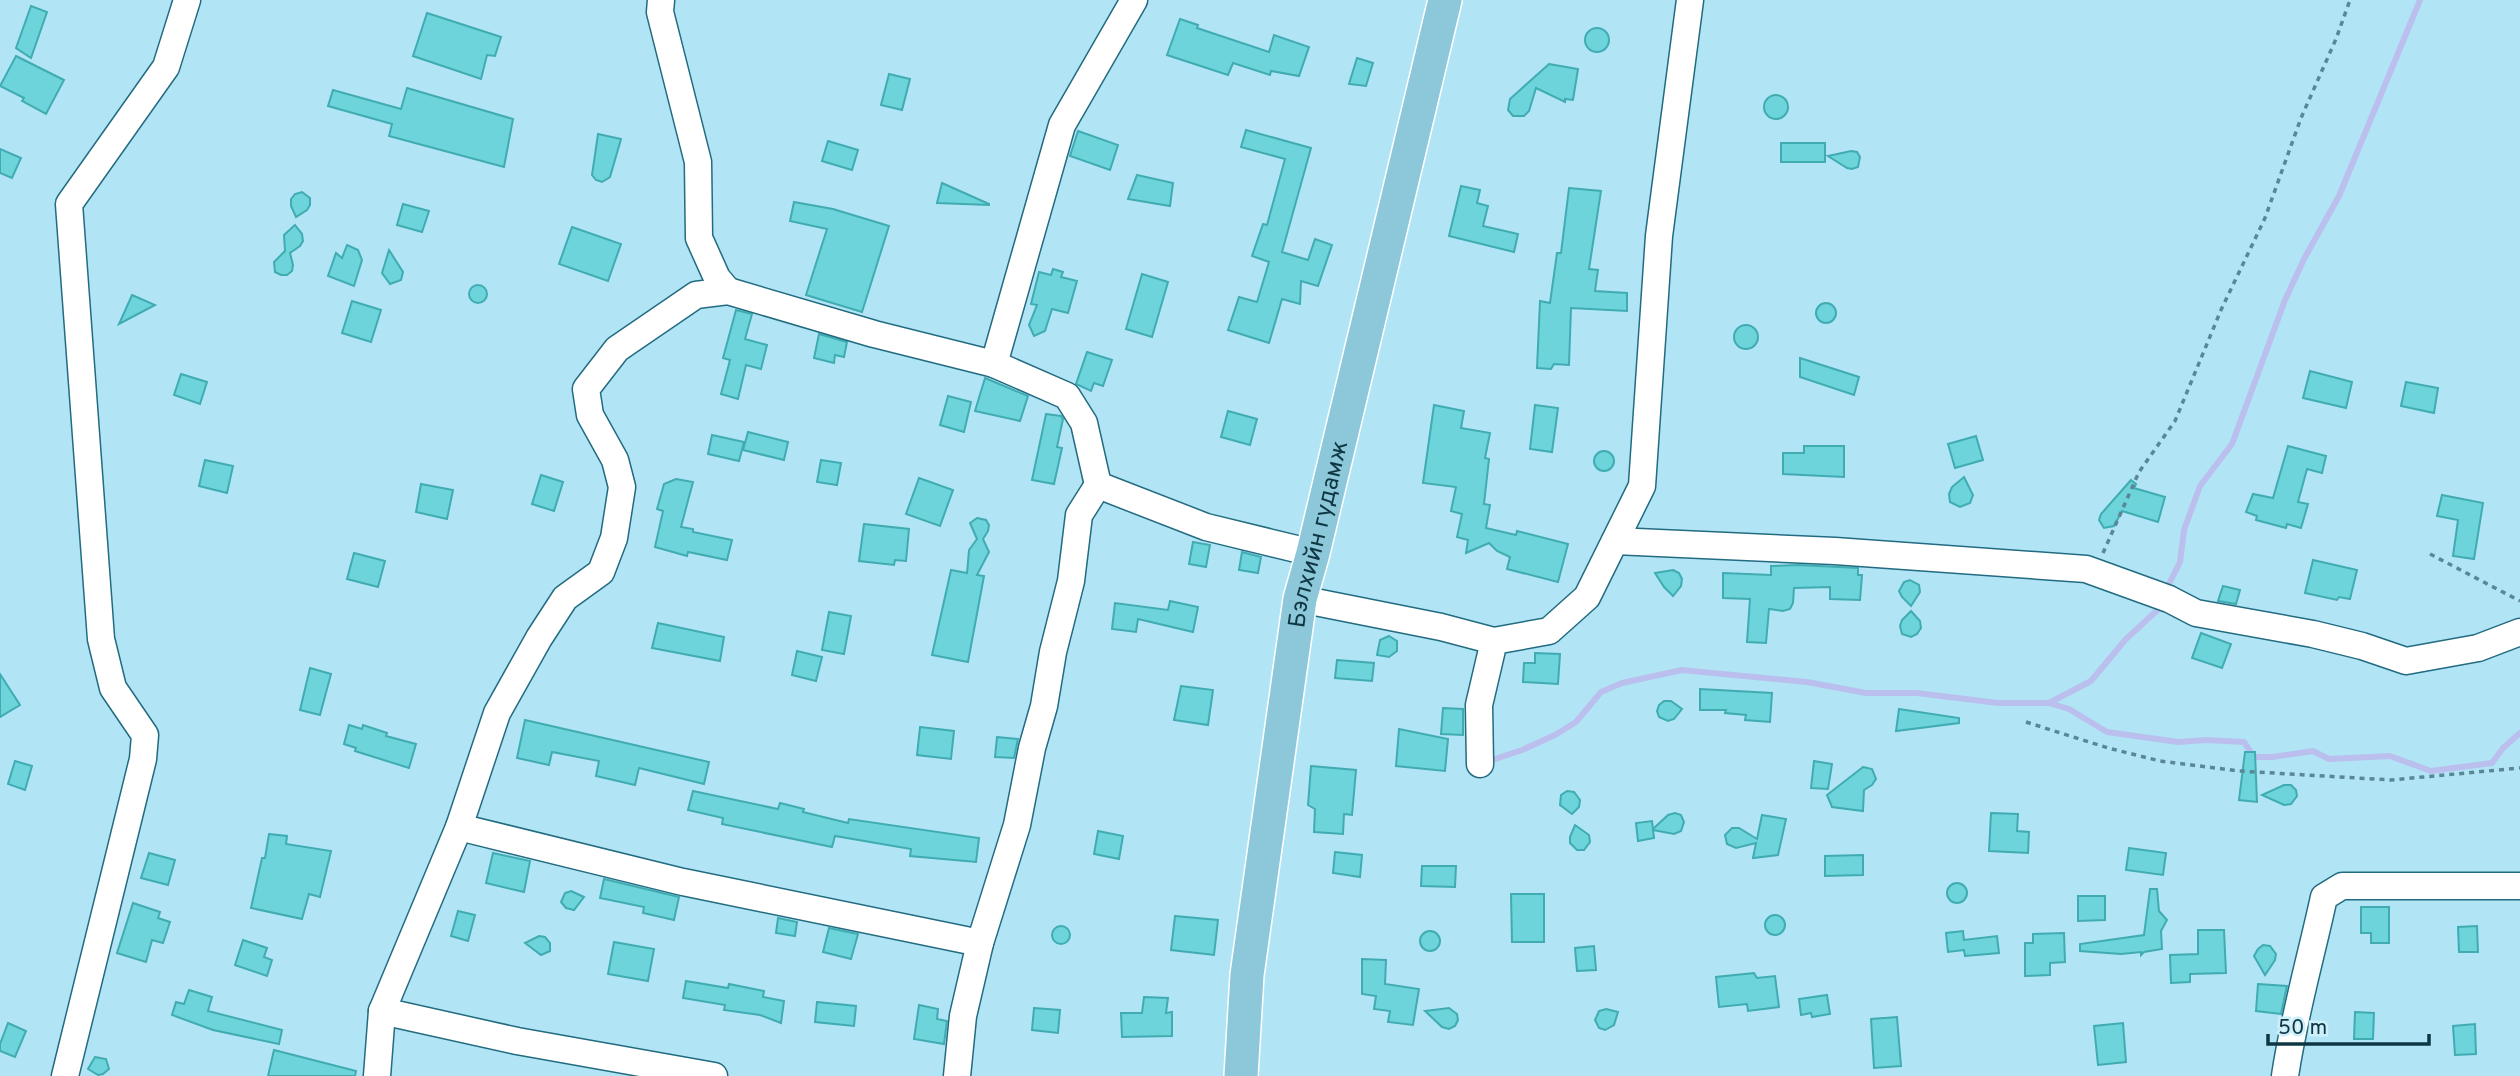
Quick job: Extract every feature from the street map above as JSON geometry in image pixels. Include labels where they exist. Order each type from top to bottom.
[{"type":"main road","name":"Бэлхийн гудамж","points":[[1241,1076],[1247,975],[1300,599],[1445,0]]},
{"type":"street","points":[[65,1076],[143,759],[145,734],[113,688],[101,639],[69,204],[166,67],[187,0]]},
{"type":"street","points":[[661,0],[660,12],[698,162],[699,238],[717,278],[728,291]]},
{"type":"street","points":[[994,364],[1062,125],[1134,0]]},
{"type":"street","points":[[1300,599],[1441,627],[1494,641],[1549,631],[1587,597],[1642,486],[1659,236],[1690,0]]},
{"type":"street","points":[[377,1076],[382,1011],[458,827],[497,713],[565,598],[601,572],[614,538],[622,486],[615,460],[590,415],[586,389],[617,349],[696,295],[728,291],[874,334],[994,364],[1067,396],[1084,423],[1098,485],[1079,514],[1071,581],[1053,652],[1044,706],[1032,748],[1017,825],[980,943],[962,1016],[957,1076]]},
{"type":"street","points":[[1098,485],[1206,527],[1313,553]]},
{"type":"street","points":[[1615,541],[1835,551],[2085,569],[2169,599],[2196,613],[2313,634],[2406,661],[2479,648],[2520,632]]},
{"type":"street","points":[[1480,764],[1479,705],[1494,641]]},
{"type":"street","points":[[458,827],[683,882],[980,943]]},
{"type":"street","points":[[2285,1076],[2297,1005],[2307,976],[2325,897],[2342,886],[2520,886]]},
{"type":"street","points":[[382,1011],[517,1041],[714,1076]]},
{"type":"path","points":[[2085,569],[2099,562],[2138,472],[2175,421],[2221,310],[2264,218],[2301,118],[2350,0]]},
{"type":"path","points":[[2430,554],[2520,601]]},
{"type":"path","points":[[2026,722],[2160,761],[2239,771],[2391,780],[2520,768]]},
{"type":"building","points":[[31,6],[47,12],[31,58],[16,48]]},
{"type":"building","points":[[427,13],[501,37],[495,56],[487,55],[481,79],[413,56]]},
{"type":"building","points":[[1180,19],[1198,25],[1197,28],[1269,52],[1274,35],[1309,47],[1299,76],[1271,71],[1270,75],[1233,63],[1228,75],[1167,55]]},
{"type":"building","points":[[1597,28],[1606,31],[1609,40],[1606,49],[1597,52],[1588,49],[1585,40],[1588,31]]},
{"type":"building","points":[[16,56],[64,80],[46,114],[22,101],[24,98],[0,86]]},
{"type":"building","points":[[1357,58],[1373,63],[1366,86],[1349,84]]},
{"type":"building","points":[[1549,64],[1578,69],[1573,100],[1565,99],[1565,102],[1536,88],[1529,111],[1524,116],[1513,116],[1508,110],[1510,99]]},
{"type":"building","points":[[889,74],[910,79],[902,110],[881,105]]},
{"type":"building","points":[[407,88],[513,119],[504,167],[389,136],[392,124],[328,106],[333,90],[401,109]]},
{"type":"building","points":[[1776,95],[1787,102],[1788,107],[1781,118],[1776,119],[1765,112],[1764,107],[1771,96]]},
{"type":"building","points":[[1246,130],[1311,148],[1282,252],[1308,260],[1315,239],[1332,245],[1318,286],[1301,281],[1300,304],[1282,299],[1269,343],[1228,330],[1239,297],[1257,302],[1269,262],[1252,256],[1263,224],[1267,225],[1285,159],[1241,147]]},
{"type":"building","points":[[1078,131],[1118,145],[1110,170],[1070,156]]},
{"type":"building","points":[[598,134],[621,139],[610,177],[602,182],[592,175]]},
{"type":"building","points":[[828,141],[858,150],[852,170],[822,161]]},
{"type":"building","points":[[1781,143],[1825,143],[1825,162],[1781,162]]},
{"type":"building","points":[[0,149],[21,158],[12,178],[0,173]]},
{"type":"building","points":[[1857,152],[1860,157],[1858,167],[1852,169],[1828,156]]},
{"type":"building","points":[[1137,175],[1173,183],[1170,206],[1128,199]]},
{"type":"building","points":[[942,183],[989,204],[989,205],[937,203]]},
{"type":"building","points":[[1461,186],[1480,190],[1477,203],[1488,206],[1483,226],[1518,234],[1514,252],[1449,236]]},
{"type":"building","points":[[1569,188],[1601,191],[1589,269],[1598,270],[1595,291],[1627,293],[1627,311],[1571,308],[1569,365],[1554,364],[1551,369],[1537,368],[1540,301],[1550,303],[1557,253],[1561,253]]},
{"type":"building","points":[[302,192],[310,198],[310,205],[296,217],[291,199]]},
{"type":"building","points":[[794,202],[833,209],[889,226],[862,312],[806,295],[827,229],[790,221]]},
{"type":"building","points":[[403,204],[429,211],[422,232],[397,225]]},
{"type":"building","points":[[295,225],[302,234],[303,241],[290,253],[292,271],[281,275],[275,272],[274,262],[285,251],[284,235]]},
{"type":"building","points":[[572,227],[621,244],[608,281],[559,264]]},
{"type":"building","points":[[347,245],[358,250],[362,260],[354,286],[328,276],[336,253],[342,258]]},
{"type":"building","points":[[389,250],[403,272],[401,280],[390,284],[382,273]]},
{"type":"building","points":[[1053,269],[1063,272],[1061,277],[1077,281],[1068,313],[1052,309],[1045,331],[1034,336],[1029,325],[1037,305],[1031,304],[1039,272],[1051,275]]},
{"type":"building","points":[[1142,274],[1168,282],[1152,337],[1126,329]]},
{"type":"building","points":[[474,285],[482,285],[487,294],[485,301],[474,303],[469,298],[469,290]]},
{"type":"building","points":[[132,295],[155,305],[119,324]]},
{"type":"building","points":[[352,301],[381,310],[371,342],[342,333]]},
{"type":"building","points":[[1822,303],[1830,303],[1836,313],[1830,323],[1822,323],[1816,317],[1816,309]]},
{"type":"building","points":[[736,310],[752,314],[745,339],[767,345],[761,369],[746,365],[738,399],[721,394],[730,360],[723,358]]},
{"type":"building","points":[[1746,325],[1757,332],[1758,337],[1751,348],[1746,349],[1735,342],[1734,337],[1741,326]]},
{"type":"building","points":[[819,334],[847,342],[844,357],[835,355],[834,363],[814,358]]},
{"type":"building","points":[[1087,352],[1112,360],[1103,386],[1094,383],[1091,391],[1076,384]]},
{"type":"building","points":[[1800,358],[1859,377],[1854,395],[1800,377]]},
{"type":"building","points":[[2310,371],[2352,382],[2346,408],[2303,398]]},
{"type":"building","points":[[181,374],[207,382],[200,404],[174,395]]},
{"type":"building","points":[[985,378],[1028,396],[1020,421],[975,411]]},
{"type":"building","points":[[2406,382],[2438,388],[2434,413],[2401,406]]},
{"type":"building","points":[[948,396],[971,402],[964,432],[940,425]]},
{"type":"building","points":[[1434,405],[1464,411],[1461,428],[1490,433],[1485,458],[1489,459],[1484,504],[1490,505],[1486,528],[1516,535],[1517,531],[1568,544],[1558,582],[1507,569],[1510,557],[1497,551],[1489,543],[1466,553],[1468,540],[1457,537],[1462,514],[1451,511],[1456,487],[1423,483]]},
{"type":"building","points":[[1535,405],[1558,408],[1552,452],[1530,449]]},
{"type":"building","points":[[1228,411],[1257,419],[1250,445],[1221,437]]},
{"type":"building","points":[[1046,414],[1061,416],[1063,419],[1057,447],[1062,448],[1054,484],[1032,480]]},
{"type":"building","points":[[748,432],[788,442],[784,460],[743,450]]},
{"type":"building","points":[[712,435],[744,442],[739,461],[708,454]]},
{"type":"building","points":[[1976,436],[1983,460],[1955,468],[1948,444]]},
{"type":"building","points":[[1804,446],[1844,446],[1844,477],[1783,474],[1783,453],[1804,453]]},
{"type":"building","points":[[2288,446],[2326,456],[2322,473],[2307,469],[2298,502],[2308,504],[2301,528],[2287,524],[2286,528],[2256,520],[2257,516],[2246,512],[2253,494],[2273,498]]},
{"type":"building","points":[[1600,451],[1608,451],[1614,461],[1608,471],[1600,471],[1594,465],[1594,457]]},
{"type":"building","points":[[205,460],[233,466],[227,493],[199,486]]},
{"type":"building","points":[[821,460],[841,463],[837,485],[817,482]]},
{"type":"building","points":[[541,475],[563,482],[554,511],[532,504]]},
{"type":"building","points":[[1964,477],[1973,495],[1970,503],[1960,507],[1950,502],[1949,494],[1952,487]]},
{"type":"building","points":[[919,478],[953,490],[940,526],[906,514]]},
{"type":"building","points":[[676,479],[693,482],[681,527],[732,540],[727,560],[688,552],[687,556],[655,547],[663,511],[657,509],[664,484]]},
{"type":"building","points":[[2131,480],[2136,484],[2134,488],[2165,497],[2158,522],[2122,511],[2114,526],[2104,528],[2099,520],[2101,514]]},
{"type":"building","points":[[421,484],[453,490],[447,519],[416,512]]},
{"type":"building","points":[[2442,495],[2483,503],[2474,559],[2453,556],[2458,520],[2437,516]]},
{"type":"building","points":[[977,518],[986,520],[989,525],[983,539],[989,552],[977,575],[984,576],[968,662],[932,655],[951,570],[967,573],[969,550],[977,539],[970,523]]},
{"type":"building","points":[[864,524],[909,529],[906,561],[895,560],[894,565],[859,561]]},
{"type":"building","points":[[1193,542],[1210,545],[1206,567],[1189,564]]},
{"type":"building","points":[[1242,552],[1261,557],[1258,573],[1239,570]]},
{"type":"building","points":[[354,553],[385,561],[378,587],[347,579]]},
{"type":"building","points":[[2313,560],[2357,570],[2350,599],[2339,597],[2337,600],[2305,593]]},
{"type":"building","points":[[1771,566],[1858,568],[1858,575],[1862,575],[1860,600],[1830,599],[1830,587],[1794,588],[1790,609],[1769,609],[1766,643],[1747,642],[1750,599],[1723,598],[1723,573],[1771,575]]},
{"type":"building","points":[[1673,570],[1679,573],[1682,579],[1681,586],[1673,596],[1655,573]]},
{"type":"building","points":[[1910,580],[1919,585],[1920,592],[1911,606],[1899,591],[1904,582]]},
{"type":"building","points":[[2223,586],[2240,590],[2236,604],[2218,601]]},
{"type":"building","points":[[1170,601],[1198,607],[1193,632],[1138,619],[1136,632],[1112,629],[1115,603],[1168,610]]},
{"type":"building","points":[[1911,611],[1920,621],[1921,628],[1911,637],[1902,634],[1900,626]]},
{"type":"building","points":[[829,612],[851,616],[844,654],[822,650]]},
{"type":"building","points":[[658,623],[724,637],[720,661],[652,648]]},
{"type":"building","points":[[2201,633],[2231,644],[2222,668],[2192,658]]},
{"type":"building","points":[[1389,636],[1397,641],[1397,651],[1389,657],[1377,655],[1380,640]]},
{"type":"building","points":[[797,651],[822,657],[816,681],[792,675]]},
{"type":"building","points":[[1535,653],[1560,654],[1558,684],[1523,682],[1524,663],[1535,663]]},
{"type":"building","points":[[1337,660],[1374,663],[1372,681],[1335,678]]},
{"type":"building","points":[[310,668],[331,674],[320,715],[300,710]]},
{"type":"building","points":[[0,674],[20,705],[0,717]]},
{"type":"building","points":[[1181,686],[1213,690],[1208,725],[1174,720]]},
{"type":"building","points":[[1700,689],[1772,693],[1770,722],[1745,720],[1746,715],[1725,713],[1726,710],[1700,710]]},
{"type":"building","points":[[1664,701],[1671,701],[1682,709],[1674,719],[1668,721],[1659,717],[1657,711]]},
{"type":"building","points":[[1443,708],[1463,709],[1463,735],[1441,734]]},
{"type":"building","points":[[1899,709],[1959,718],[1959,723],[1896,731]]},
{"type":"building","points":[[525,720],[709,762],[704,784],[639,768],[635,785],[596,776],[599,761],[552,752],[549,765],[517,758]]},
{"type":"building","points":[[349,725],[362,729],[363,725],[387,733],[386,736],[416,744],[409,768],[355,751],[356,748],[344,744]]},
{"type":"building","points":[[920,727],[954,731],[951,759],[917,755]]},
{"type":"building","points":[[1399,729],[1448,739],[1445,771],[1396,766]]},
{"type":"building","points":[[997,737],[1018,739],[1014,758],[995,757]]},
{"type":"building","points":[[2245,752],[2255,752],[2257,802],[2239,800]]},
{"type":"building","points":[[15,761],[32,766],[25,790],[8,784]]},
{"type":"building","points":[[1814,761],[1832,764],[1828,789],[1811,788]]},
{"type":"building","points":[[1311,766],[1356,770],[1352,815],[1344,814],[1343,834],[1314,832],[1315,809],[1308,805]]},
{"type":"building","points":[[1863,767],[1872,769],[1876,779],[1864,790],[1863,811],[1832,807],[1827,795]]},
{"type":"building","points":[[2284,785],[2291,785],[2296,790],[2297,796],[2291,804],[2284,805],[2262,795]]},
{"type":"building","points":[[693,791],[778,809],[780,803],[804,809],[803,812],[848,823],[849,819],[979,838],[976,862],[910,856],[911,849],[835,836],[832,847],[722,824],[723,818],[688,810]]},
{"type":"building","points":[[1567,791],[1574,792],[1580,800],[1579,807],[1572,814],[1560,805],[1561,795]]},
{"type":"building","points":[[1991,813],[2018,814],[2017,831],[2029,832],[2028,853],[1989,851]]},
{"type":"building","points":[[1668,815],[1681,815],[1684,822],[1681,831],[1674,834],[1653,830],[1654,838],[1638,841],[1636,823],[1652,821],[1653,829]]},
{"type":"building","points":[[1762,815],[1786,819],[1778,855],[1753,858],[1756,843],[1736,848],[1727,844],[1725,835],[1732,828],[1739,828],[1757,839]]},
{"type":"building","points":[[1575,825],[1589,835],[1590,842],[1584,850],[1577,850],[1570,843]]},
{"type":"building","points":[[1098,831],[1123,836],[1119,859],[1094,854]]},
{"type":"building","points":[[269,834],[287,836],[286,844],[331,851],[320,897],[309,894],[302,919],[251,908]]},
{"type":"building","points":[[2129,848],[2166,853],[2163,875],[2126,870]]},
{"type":"building","points":[[1335,852],[1362,855],[1360,877],[1333,873]]},
{"type":"building","points":[[149,853],[175,860],[168,885],[141,878]]},
{"type":"building","points":[[493,853],[530,861],[524,892],[486,883]]},
{"type":"building","points":[[1863,855],[1863,875],[1825,876],[1825,856]]},
{"type":"building","points":[[1422,866],[1456,866],[1455,887],[1421,886]]},
{"type":"building","points":[[604,879],[679,897],[674,920],[643,913],[644,907],[600,898]]},
{"type":"building","points":[[1953,883],[1961,883],[1967,893],[1961,903],[1953,903],[1947,897],[1947,889]]},
{"type":"building","points":[[2150,889],[2157,889],[2159,911],[2167,920],[2161,931],[2162,949],[2141,955],[2141,952],[2121,954],[2080,951],[2080,944],[2144,935]]},
{"type":"building","points":[[571,891],[584,897],[574,910],[566,908],[561,902],[565,893]]},
{"type":"building","points":[[1511,894],[1544,894],[1544,942],[1512,942]]},
{"type":"building","points":[[2078,896],[2105,896],[2105,920],[2078,921]]},
{"type":"building","points":[[133,903],[160,912],[158,918],[170,922],[163,943],[152,940],[146,962],[117,953]]},
{"type":"building","points":[[2361,907],[2389,907],[2389,943],[2371,943],[2371,933],[2361,933]]},
{"type":"building","points":[[458,911],[475,915],[468,941],[451,936]]},
{"type":"building","points":[[1775,915],[1782,918],[1785,925],[1782,932],[1775,935],[1768,932],[1765,925],[1768,918]]},
{"type":"building","points":[[1175,916],[1218,920],[1214,955],[1171,950]]},
{"type":"building","points":[[778,918],[797,922],[795,936],[776,933]]},
{"type":"building","points":[[1061,926],[1067,929],[1070,935],[1067,941],[1061,944],[1055,941],[1052,935],[1055,929]]},
{"type":"building","points":[[2477,926],[2478,952],[2459,952],[2458,927]]},
{"type":"building","points":[[829,928],[858,934],[851,959],[823,952]]},
{"type":"building","points":[[2198,930],[2224,930],[2226,973],[2190,974],[2190,982],[2171,983],[2170,955],[2198,954]]},
{"type":"building","points":[[1430,931],[1437,934],[1440,941],[1437,948],[1430,951],[1423,948],[1420,941],[1423,934]]},
{"type":"building","points":[[1963,931],[1964,940],[1997,936],[1999,953],[1965,956],[1964,950],[1948,952],[1946,933]]},
{"type":"building","points":[[2064,933],[2065,962],[2050,963],[2050,975],[2025,976],[2025,943],[2033,943],[2033,934]]},
{"type":"building","points":[[539,936],[545,937],[550,943],[550,951],[541,955],[525,943]]},
{"type":"building","points":[[243,940],[267,948],[264,957],[272,960],[267,976],[235,965]]},
{"type":"building","points":[[614,942],[654,949],[648,981],[608,974]]},
{"type":"building","points":[[2263,945],[2270,946],[2276,954],[2265,975],[2254,956]]},
{"type":"building","points":[[1594,946],[1596,970],[1577,971],[1575,948]]},
{"type":"building","points":[[1362,959],[1386,960],[1385,984],[1419,989],[1413,1025],[1388,1022],[1390,1011],[1374,1009],[1376,996],[1362,994]]},
{"type":"building","points":[[1754,973],[1757,978],[1775,976],[1779,1007],[1748,1011],[1747,1004],[1719,1007],[1716,977]]},
{"type":"building","points":[[686,981],[728,988],[729,984],[764,991],[763,997],[784,1001],[781,1023],[760,1015],[724,1010],[725,1005],[683,998]]},
{"type":"building","points":[[2258,984],[2287,986],[2281,1014],[2256,1011]]},
{"type":"building","points":[[189,990],[212,997],[208,1011],[282,1030],[279,1044],[213,1030],[172,1015],[176,1002],[184,1004]]},
{"type":"building","points":[[1827,995],[1830,1014],[1812,1017],[1811,1013],[1801,1015],[1799,999]]},
{"type":"building","points":[[1144,997],[1168,998],[1166,1013],[1172,1012],[1172,1036],[1122,1037],[1121,1013],[1142,1013]]},
{"type":"building","points":[[817,1002],[856,1006],[854,1026],[815,1022]]},
{"type":"building","points":[[919,1005],[938,1009],[937,1019],[947,1021],[944,1044],[914,1039]]},
{"type":"building","points":[[1034,1008],[1060,1010],[1058,1033],[1032,1030]]},
{"type":"building","points":[[1449,1008],[1457,1014],[1458,1020],[1455,1026],[1449,1029],[1442,1027],[1425,1011]]},
{"type":"building","points":[[1606,1009],[1618,1012],[1614,1025],[1605,1030],[1599,1028],[1595,1020],[1599,1011]]},
{"type":"building","points":[[2355,1012],[2374,1013],[2373,1039],[2354,1039]]},
{"type":"building","points":[[1897,1017],[1901,1066],[1874,1068],[1871,1019]]},
{"type":"building","points":[[8,1023],[26,1031],[15,1057],[0,1051]]},
{"type":"building","points":[[2123,1023],[2126,1062],[2098,1065],[2094,1026]]},
{"type":"building","points":[[2475,1024],[2476,1054],[2455,1055],[2453,1026]]},
{"type":"building","points":[[274,1050],[356,1071],[355,1076],[268,1076]]},
{"type":"building","points":[[95,1057],[106,1059],[109,1069],[103,1074],[98,1075],[88,1069]]},
{"type":"waterway","points":[[2166,590],[2180,562],[2184,530],[2200,486],[2232,444],[2285,300],[2339,196],[2420,0]]},
{"type":"waterway","points":[[2049,703],[2091,681],[2126,639],[2163,605]]},
{"type":"waterway","points":[[1486,762],[1555,735],[1576,722],[1601,692],[1622,683],[1682,670],[1807,682],[1866,693],[1917,693],[1998,703],[2049,703],[2069,709],[2107,732],[2178,742],[2244,742],[2254,757],[2313,751],[2329,759],[2390,756],[2431,771],[2492,763],[2503,748],[2520,733]]}]
